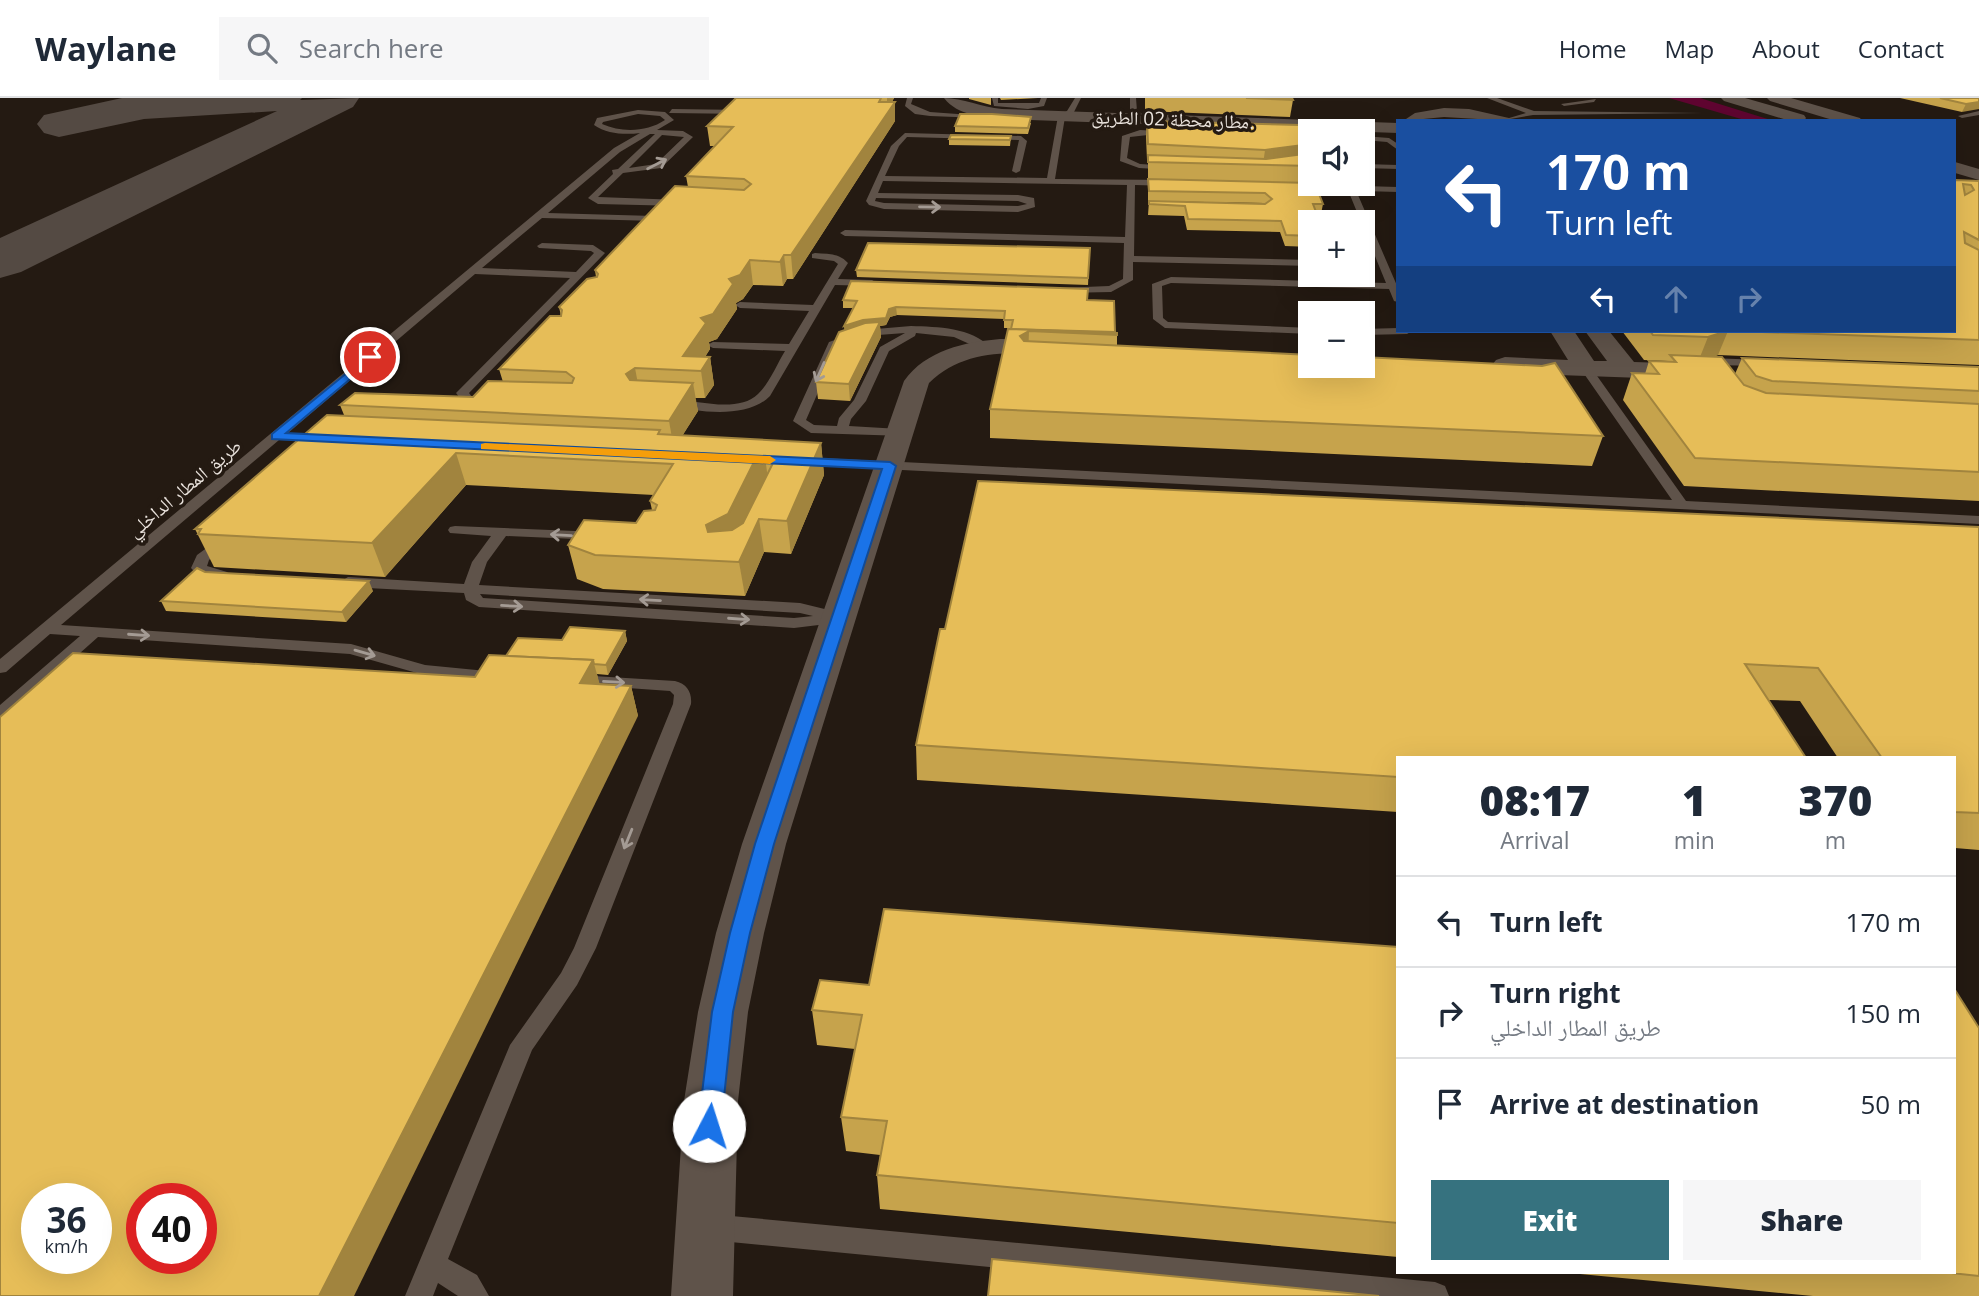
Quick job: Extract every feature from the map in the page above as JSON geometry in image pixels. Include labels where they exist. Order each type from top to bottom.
[{"type":"street","name":"مطار محطة 02 الطريق.","points":[[952,98],[954,102],[972,110],[1023,115],[1396,128]]},
{"type":"street","points":[[1729,98],[1800,119]]},
{"type":"street","points":[[1775,98],[1847,119]]},
{"type":"street","points":[[1413,111],[1492,119]]},
{"type":"street","points":[[1956,151],[1979,158]]},
{"type":"street","points":[[1956,167],[1979,175]]},
{"type":"street","points":[[1956,178],[1979,186]]},
{"type":"street","points":[[1563,333],[1587,368]]},
{"type":"street","points":[[1599,333],[1626,369]]},
{"type":"street","points":[[702,1296],[710,1101],[723,1012],[737,946],[764,844],[917,381],[923,373],[954,355],[985,348],[1023,345],[1084,348]]},
{"type":"street","points":[[1139,350],[1298,356]]},
{"type":"street","points":[[1475,363],[1711,373],[1775,369]]},
{"type":"lane","points":[[910,98],[907,105],[918,112]]},
{"type":"lane","points":[[995,98],[994,104],[1000,106],[1028,107],[1042,105],[1044,98]]},
{"type":"lane","points":[[1051,180],[1062,116],[1070,112],[1078,98]]},
{"type":"lane","points":[[1133,98],[1133,112],[1144,118]]},
{"type":"lane","points":[[1463,98],[1481,98]]},
{"type":"lane","points":[[1490,98],[1530,111],[1699,113]]},
{"type":"lane","points":[[1508,119],[1530,111],[1594,100]]},
{"type":"lane","points":[[679,103],[668,122],[593,199],[693,204]]},
{"type":"lane","points":[[591,172],[619,172],[658,166],[689,137],[683,133],[659,130],[612,130],[600,127],[598,122],[657,104]]},
{"type":"lane","points":[[628,113],[755,112]]},
{"type":"lane","points":[[904,114],[918,112],[945,115],[1023,115]]},
{"type":"lane","points":[[1962,116],[1979,113]]},
{"type":"lane","points":[[612,130],[619,138],[617,150]]},
{"type":"lane","name":"طريق المطار الداخلي","points":[[0,668],[617,150],[648,132],[659,130]]},
{"type":"lane","points":[[1174,168],[1139,166],[1124,162],[1124,138],[1140,132],[1180,132]]},
{"type":"lane","points":[[874,195],[1027,199],[1032,205],[1018,209],[884,206],[872,203],[874,195],[900,137],[909,135],[1021,138],[1023,141],[1016,171]]},
{"type":"lane","points":[[1375,139],[1389,140],[1396,146]]},
{"type":"lane","points":[[1375,166],[1396,167]]},
{"type":"lane","points":[[882,178],[1051,180],[1176,187]]},
{"type":"lane","points":[[992,181],[1009,184],[1131,185]]},
{"type":"lane","points":[[1007,198],[1009,184]]},
{"type":"lane","points":[[1054,289],[1100,290],[1119,287],[1128,280],[1131,185]]},
{"type":"lane","points":[[1376,189],[1396,190]]},
{"type":"lane","points":[[1298,190],[1284,190],[1298,191]]},
{"type":"lane","points":[[1375,195],[1396,196]]},
{"type":"lane","points":[[1354,196],[1396,295]]},
{"type":"lane","points":[[1129,205],[1142,205]]},
{"type":"lane","points":[[540,215],[653,219]]},
{"type":"lane","points":[[845,233],[1129,240]]},
{"type":"lane","points":[[503,403],[468,400],[462,393],[598,256],[598,250],[542,246]]},
{"type":"lane","points":[[668,403],[736,406],[754,403],[764,396],[843,261],[815,256]]},
{"type":"lane","points":[[1129,259],[1298,262]]},
{"type":"lane","points":[[473,271],[579,275]]},
{"type":"lane","points":[[1298,330],[1165,325],[1158,319],[1157,285],[1171,280],[1392,286]]},
{"type":"lane","points":[[831,282],[887,284]]},
{"type":"lane","points":[[557,297],[570,298]]},
{"type":"lane","points":[[740,305],[816,308]]},
{"type":"lane","points":[[895,449],[845,431],[811,429],[799,421],[833,344],[861,332],[917,331],[962,334],[980,341],[985,348]]},
{"type":"lane","points":[[845,431],[845,418],[860,401],[884,349],[917,331]]},
{"type":"lane","points":[[1375,332],[1396,331]]},
{"type":"lane","points":[[518,336],[539,337]]},
{"type":"lane","points":[[713,345],[792,348]]},
{"type":"lane","points":[[1587,368],[1682,505]]},
{"type":"lane","points":[[276,436],[335,439],[314,457]]},
{"type":"lane","points":[[783,461],[895,449],[1682,505],[1979,520]]},
{"type":"lane","points":[[455,530],[612,537]]},
{"type":"lane","points":[[233,531],[202,558],[199,568],[209,574],[236,576]]},
{"type":"lane","points":[[502,532],[479,562],[470,590],[471,597],[488,604],[794,623],[839,617]]},
{"type":"lane","points":[[330,581],[470,590]]},
{"type":"lane","points":[[46,629],[351,649],[424,670],[513,678]]},
{"type":"lane","points":[[0,715],[94,632]]},
{"type":"lane","points":[[419,1296],[522,1045],[569,979],[584,948],[682,704],[683,694],[675,687],[553,679]]},
{"type":"lane","points":[[703,1226],[1435,1296]]},
{"type":"lane","points":[[431,1266],[449,1271],[463,1280],[475,1296]]},
{"type":"shaded area","points":[[1669,98],[1700,98],[1768,119],[1741,119]]},
{"type":"building","points":[[736,98],[881,98],[879,102],[895,102],[791,255],[784,255],[780,262],[750,260],[740,275],[729,279],[733,284],[713,314],[701,318],[706,323],[683,356],[710,357],[701,371],[635,368],[626,374],[630,380],[693,383],[669,421],[340,405],[355,393],[473,397],[488,381],[572,383],[574,378],[566,372],[499,369],[550,316],[561,316],[562,310],[559,307],[587,279],[597,277],[595,270],[675,186],[744,190],[751,184],[744,179],[686,176],[733,127],[707,126]]},
{"type":"building","points":[[1246,98],[1292,98],[1293,100]]},
{"type":"building","points":[[1940,98],[1979,98],[1979,102],[1966,104]]},
{"type":"building","points":[[960,114],[1031,117],[1028,128],[955,126]]},
{"type":"building","points":[[1147,121],[1298,125],[1298,146],[1265,150],[1148,144]]},
{"type":"building","points":[[951,135],[1011,136],[1010,140],[949,139]]},
{"type":"building","points":[[1148,155],[1266,159],[1298,155],[1298,166],[1148,162]]},
{"type":"building","points":[[1148,179],[1298,183],[1298,196],[1320,196],[1323,204],[1313,204],[1315,210],[1298,210],[1298,235],[1286,235],[1281,221],[1188,219],[1185,206],[1149,204],[1149,201],[1265,204],[1272,199],[1265,193],[1149,191]]},
{"type":"building","points":[[1956,180],[1979,181],[1979,240],[1964,232],[1965,243],[1979,250],[1979,340],[1790,333],[1956,333]],"holes":[[[1963,184],[1971,185],[1974,190],[1965,195]]]},
{"type":"building","points":[[868,243],[1090,248],[1088,278],[856,270]]},
{"type":"building","points":[[851,281],[1088,289],[1087,300],[1114,301],[1115,332],[1011,329],[1013,320],[1004,320],[1005,311],[896,307],[889,309],[886,318],[863,320],[844,326],[857,301],[843,300]]},
{"type":"building","points":[[880,322],[849,384],[816,382],[839,332],[865,323]]},
{"type":"building","points":[[1008,329],[1117,333],[1029,331],[1020,336],[1024,341],[1298,354],[1298,378],[1375,378],[1375,358],[1542,366],[1555,363],[1603,436],[990,409]]},
{"type":"building","points":[[1652,333],[1721,333],[1708,337]]},
{"type":"building","points":[[1670,355],[1722,357],[1744,385],[1766,393],[1979,404],[1979,472],[1695,458],[1632,373],[1659,374],[1649,361],[1676,362]]},
{"type":"building","points":[[1742,358],[1979,367],[1979,391],[1772,381],[1756,376]]},
{"type":"building","points":[[327,415],[660,430],[658,434],[821,443],[787,521],[759,519],[739,562],[595,555],[568,545],[584,520],[636,523],[644,511],[655,510],[657,505],[650,501],[673,464],[456,453],[372,543],[198,534],[201,529],[195,529]],"holes":[[[765,456],[773,463],[743,523],[732,530],[708,532],[706,525],[728,514],[755,460]]]},
{"type":"building","points":[[978,481],[1979,527],[1979,813],[1956,812],[1956,756],[1881,756],[1818,668],[1745,664],[1805,756],[1396,756],[1396,777],[916,745],[940,629],[945,629]]},
{"type":"building","points":[[197,568],[205,572],[369,581],[342,612],[161,601]]},
{"type":"building","points":[[570,627],[625,631],[606,665],[594,664],[593,660],[506,656],[518,638],[562,640]]},
{"type":"building","points":[[73,653],[475,677],[489,655],[593,660],[580,683],[631,686],[319,1296],[0,1296],[0,717]]},
{"type":"building","points":[[884,909],[1396,947],[1396,1223],[877,1175],[887,1121],[841,1117],[862,1015],[812,1010],[820,980],[869,985]]},
{"type":"building","points":[[1956,992],[1979,1028],[1979,1276],[1956,1274]]},
{"type":"building","points":[[992,1259],[1379,1296],[988,1296]]},
{"type":"taxiway","points":[[59,124],[144,106],[281,98]]},
{"type":"taxiway","points":[[0,260],[338,98]]},
{"type":"slow traffic","points":[[485,446],[770,460]]},
{"type":"route","points":[[370,357],[276,436],[890,466],[764,844],[740,933],[723,1012],[709,1126]]}]
